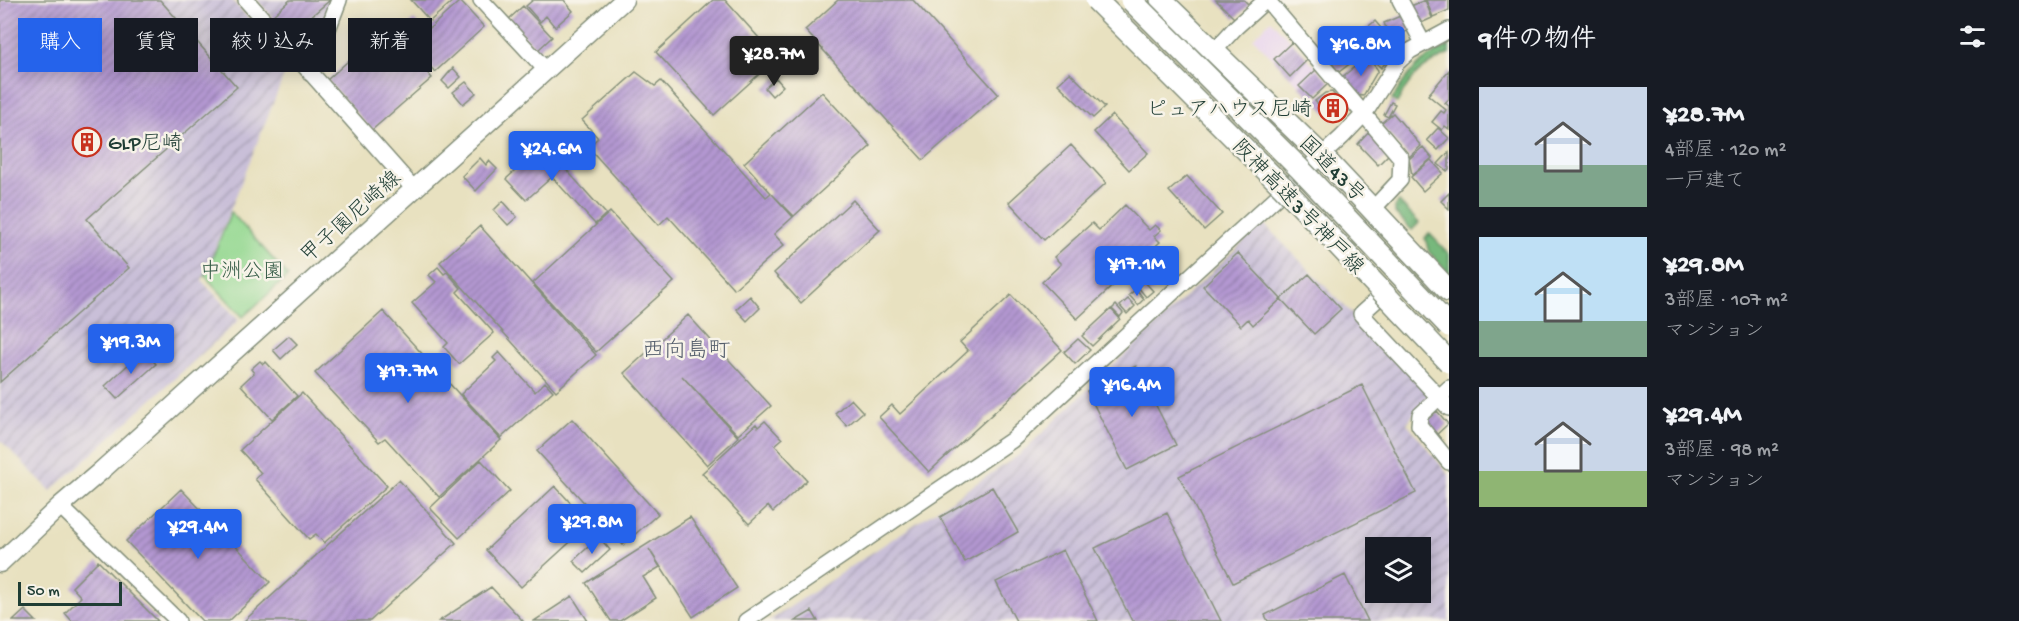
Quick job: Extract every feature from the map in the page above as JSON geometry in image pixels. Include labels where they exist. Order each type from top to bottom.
[{"type":"highway","points":[[1094,0],[1283,191],[1449,364]]},
{"type":"highway","name":"阪神高速3号神戸線","points":[[1094,0],[1282,186],[1449,364]]},
{"type":"highway","name":"阪神高速3号神戸線","points":[[1131,0],[1299,168],[1449,326]]},
{"type":"highway","name":"国道43号","points":[[1161,0],[1322,156],[1449,291]]},
{"type":"main road","name":"甲子園尼崎線","points":[[0,562],[546,70],[613,4]]},
{"type":"street","points":[[246,0],[414,189]]},
{"type":"street","points":[[312,75],[339,0]]},
{"type":"street","points":[[482,0],[546,70]]},
{"type":"street","points":[[1214,51],[1266,0],[1365,113],[1401,158],[1400,180],[1373,208]]},
{"type":"street","points":[[1400,0],[1423,43]]},
{"type":"street","points":[[746,621],[1012,440],[1322,156],[1365,113],[1396,63],[1410,51],[1449,30]]},
{"type":"street","points":[[1382,295],[1360,314],[1446,398],[1420,415],[1419,425],[1449,462]]},
{"type":"street","points":[[60,506],[178,621]]},
{"type":"shaded area","name":"GLP尼崎","points":[[0,0],[232,0],[248,18],[210,18],[210,72],[285,72],[202,281],[239,320],[51,491],[0,440]]},
{"type":"shaded area","points":[[257,0],[332,0],[325,18],[273,18]]},
{"type":"shaded area","points":[[1271,20],[1330,82],[1312,99],[1253,38]]},
{"type":"shaded area","points":[[1263,223],[1430,393],[1407,423],[1449,475],[1449,621],[769,621],[1019,455]]},
{"type":"green space","points":[[1449,46],[1449,54],[1418,73],[1397,103],[1392,100],[1415,68],[1430,56]]},
{"type":"green space","points":[[1399,202],[1419,223],[1412,230],[1395,213],[1395,207]]},
{"type":"green space","name":"中洲公園","points":[[231,212],[288,276],[243,317],[205,276]]},
{"type":"green space","points":[[1429,233],[1449,254],[1449,274],[1429,252],[1425,238]]},
{"type":"building","name":"GLP尼崎","points":[[0,0],[160,0],[176,18],[114,18],[114,72],[198,72],[198,43],[210,56],[210,72],[224,72],[237,87],[87,219],[129,268],[0,382]]},
{"type":"building","points":[[290,0],[330,0],[309,18],[271,17]]},
{"type":"building","points":[[411,0],[454,0],[432,19],[427,18]]},
{"type":"building","points":[[533,0],[564,0],[573,11],[555,27],[546,16],[540,22],[526,6]]},
{"type":"building","points":[[713,0],[725,0],[777,58],[714,115],[656,52]]},
{"type":"building","points":[[838,0],[913,0],[998,94],[923,160],[805,30]]},
{"type":"building","points":[[1216,0],[1244,0],[1249,5],[1235,19]]},
{"type":"building","points":[[1425,0],[1432,18],[1419,24],[1411,6]]},
{"type":"building","points":[[1426,0],[1449,0],[1449,10],[1433,17]]},
{"type":"building","points":[[460,1],[484,27],[435,72],[432,69],[432,26]]},
{"type":"building","points":[[523,6],[552,37],[538,50],[509,19]]},
{"type":"building","points":[[1405,14],[1412,29],[1390,38],[1384,23]]},
{"type":"building","points":[[1375,21],[1386,34],[1365,51],[1354,38]]},
{"type":"building","points":[[1349,40],[1361,55],[1339,72],[1327,58]]},
{"type":"building","points":[[1388,41],[1398,47],[1381,68],[1371,57]]},
{"type":"building","points":[[1292,42],[1308,59],[1290,77],[1274,59]]},
{"type":"building","points":[[1367,57],[1378,70],[1363,96],[1356,95],[1342,77]]},
{"type":"building","points":[[348,61],[348,72],[427,72],[432,78],[372,130],[327,80]]},
{"type":"building","points":[[453,68],[461,77],[449,88],[442,81]]},
{"type":"building","points":[[1317,69],[1330,82],[1312,99],[1299,86]]},
{"type":"building","points":[[1449,70],[1449,99],[1445,103],[1449,106],[1449,129],[1445,126],[1442,130],[1432,122],[1441,111],[1444,113],[1446,110],[1428,95]]},
{"type":"building","points":[[636,72],[655,86],[661,81],[766,197],[771,193],[744,163],[822,92],[871,146],[794,216],[772,194],[793,217],[774,234],[784,245],[734,289],[668,216],[659,225],[588,147],[598,138],[582,120]]},
{"type":"building","points":[[1070,73],[1105,107],[1093,118],[1058,84]]},
{"type":"building","points":[[776,78],[783,86],[772,96],[765,88]]},
{"type":"building","points":[[466,82],[476,93],[463,104],[453,92]]},
{"type":"building","name":"ピュアハウス尼崎","points":[[1332,92],[1344,110],[1334,121],[1315,101],[1325,93]]},
{"type":"building","points":[[1391,102],[1395,104],[1388,117],[1384,115]]},
{"type":"building","points":[[1393,113],[1421,146],[1409,157],[1380,124]]},
{"type":"building","points":[[1112,115],[1148,153],[1129,170],[1094,132]]},
{"type":"building","points":[[1438,128],[1449,138],[1438,150],[1427,140]]},
{"type":"building","points":[[1369,132],[1390,153],[1378,165],[1358,144]]},
{"type":"building","points":[[544,145],[606,214],[595,224],[552,177],[526,200],[506,179]]},
{"type":"building","points":[[1071,145],[1106,183],[1044,240],[1009,202]]},
{"type":"building","points":[[1423,147],[1432,158],[1412,175],[1409,159]]},
{"type":"building","points":[[1449,152],[1449,169],[1447,171],[1438,164]]},
{"type":"building","points":[[480,158],[486,165],[489,161],[497,169],[476,191],[462,176]]},
{"type":"building","points":[[1431,160],[1443,173],[1423,191],[1411,177]]},
{"type":"building","points":[[1187,176],[1222,214],[1204,230],[1169,191]]},
{"type":"building","points":[[1449,193],[1449,209],[1441,201]]},
{"type":"building","points":[[853,200],[880,230],[801,303],[774,273]]},
{"type":"building","points":[[503,201],[517,217],[508,225],[494,210]]},
{"type":"building","points":[[1125,205],[1149,230],[1155,225],[1161,230],[1154,236],[1160,242],[1077,319],[1042,282],[1061,264],[1054,257],[1092,223],[1099,230]]},
{"type":"building","points":[[610,212],[674,282],[596,352],[533,283]]},
{"type":"building","points":[[480,226],[596,355],[556,391],[440,262]]},
{"type":"building","points":[[1238,253],[1281,299],[1253,325],[1248,319],[1241,326],[1203,286]]},
{"type":"building","points":[[438,267],[444,274],[447,272],[461,288],[457,292],[494,333],[459,364],[444,347],[448,343],[412,303],[436,282],[429,275]]},
{"type":"building","points":[[1309,274],[1341,309],[1314,334],[1281,299]]},
{"type":"building","points":[[1144,281],[1153,291],[1146,297],[1138,287]]},
{"type":"building","points":[[1136,289],[1144,299],[1138,305],[1129,295]]},
{"type":"building","points":[[1011,295],[1062,350],[929,472],[879,417],[892,405],[900,414],[968,351],[960,342]]},
{"type":"building","points":[[750,296],[760,308],[747,321],[736,309]]},
{"type":"building","points":[[1128,299],[1135,306],[1127,314],[1120,306]]},
{"type":"building","points":[[1116,305],[1123,313],[1120,317],[1112,309]]},
{"type":"building","points":[[1111,309],[1120,319],[1092,346],[1082,336]]},
{"type":"building","points":[[383,311],[501,440],[439,497],[385,438],[379,442],[315,373]]},
{"type":"building","points":[[688,315],[771,406],[738,435],[682,376],[738,437],[707,465],[624,373]]},
{"type":"building","points":[[289,336],[297,344],[281,359],[273,350]]},
{"type":"building","points":[[1078,339],[1090,350],[1075,364],[1064,352]]},
{"type":"building","points":[[144,350],[156,364],[117,399],[105,386]]},
{"type":"building","points":[[499,352],[535,392],[545,382],[553,391],[501,438],[461,394],[496,361],[493,358]]},
{"type":"building","points":[[260,361],[263,364],[266,362],[297,396],[272,419],[241,385],[254,373],[251,369]]},
{"type":"building","points":[[1136,366],[1176,445],[1127,470],[1087,391]]},
{"type":"building","points":[[1362,385],[1416,493],[1233,583],[1179,476]]},
{"type":"building","points":[[302,393],[387,486],[324,543],[316,534],[309,539],[255,479],[261,473],[240,450]]},
{"type":"building","points":[[851,399],[863,412],[847,426],[835,413]]},
{"type":"building","points":[[1437,411],[1448,424],[1434,437],[1426,421]]},
{"type":"building","points":[[572,419],[658,514],[623,545],[537,451]]},
{"type":"building","points":[[765,421],[782,439],[775,445],[807,480],[773,512],[768,506],[749,524],[702,473],[756,424],[758,427]]},
{"type":"building","points":[[481,460],[510,491],[459,538],[430,508]]},
{"type":"building","points":[[399,480],[456,543],[370,621],[244,621]]},
{"type":"building","points":[[555,486],[590,524],[521,587],[486,550]]},
{"type":"building","points":[[992,487],[1018,532],[965,562],[940,517]]},
{"type":"building","points":[[181,489],[270,582],[229,621],[202,621],[126,541]]},
{"type":"building","points":[[1167,513],[1221,621],[1132,621],[1095,548]]},
{"type":"building","points":[[690,517],[737,588],[693,617],[649,549],[660,567],[643,577],[656,598],[620,621],[611,621],[586,583]]},
{"type":"building","points":[[599,537],[610,550],[585,573],[573,561]]},
{"type":"building","points":[[1063,550],[1098,621],[1016,621],[996,582]]},
{"type":"building","points":[[98,561],[158,621],[72,621],[65,613],[81,597],[72,587]]},
{"type":"building","points":[[1345,575],[1368,621],[1268,621],[1265,615]]},
{"type":"building","points":[[491,587],[523,621],[439,621]]},
{"type":"building","points":[[572,596],[588,621],[534,621]]},
{"type":"building","points":[[25,610],[36,621],[13,621]]},
{"type":"building","points":[[812,611],[818,621],[795,621]]},
{"type":"place","name":"ピュアハウス尼崎","points":[[1333,108]]},
{"type":"place","name":"GLP尼崎","points":[[87,142]]},
{"type":"district","name":"西向島町","points":[[686,348]]}]
